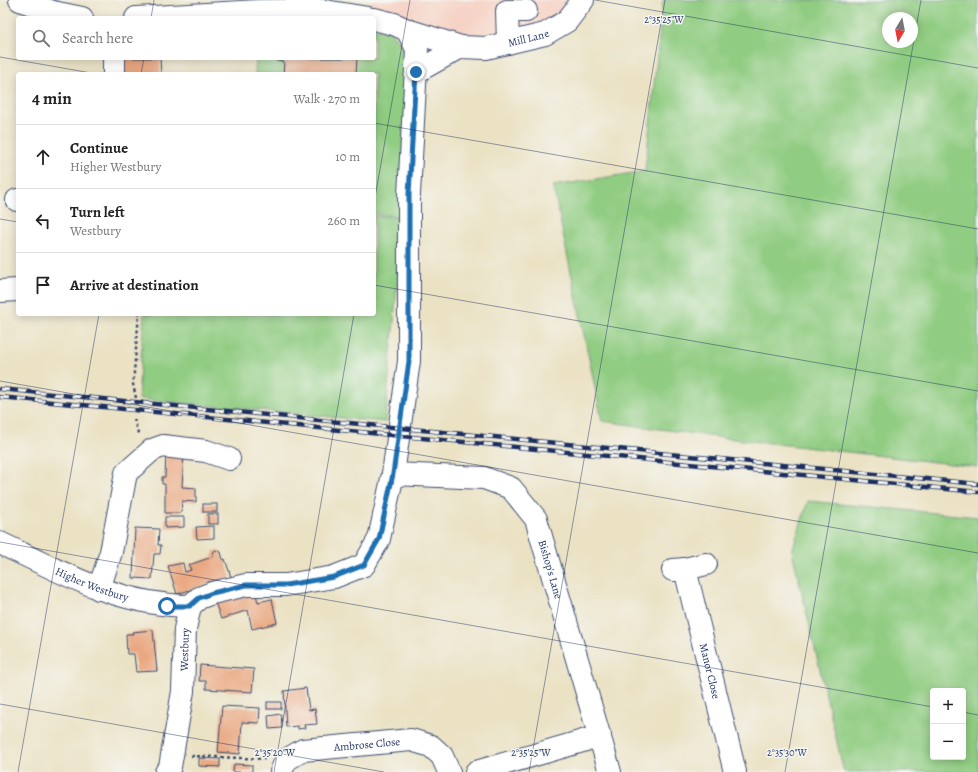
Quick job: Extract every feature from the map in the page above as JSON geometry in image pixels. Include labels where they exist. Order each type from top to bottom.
[{"type":"street","points":[[20,0],[53,12],[72,16]]},
{"type":"street","name":"Mill Lane","points":[[376,20],[394,24],[407,30],[461,47],[486,48],[545,34],[567,21],[583,0]]},
{"type":"street","points":[[159,16],[286,5],[319,10],[358,11]]},
{"type":"street","points":[[508,43],[507,11],[526,11]]},
{"type":"street","points":[[190,606],[199,598],[212,593],[246,585],[286,585],[334,577],[364,565],[379,539],[393,474],[409,361],[409,194],[417,49],[407,30]]},
{"type":"street","points":[[416,72],[461,47]]},
{"type":"street","points":[[114,60],[114,72]]},
{"type":"street","points":[[0,292],[16,290]]},
{"type":"street","points":[[99,589],[110,552],[126,473],[152,450],[163,446],[206,451],[230,459]]},
{"type":"street","name":"Bishop's Lane","points":[[393,474],[484,478],[511,488],[536,519],[610,772]]},
{"type":"street","name":"Higher Westbury","points":[[0,543],[99,589],[139,602],[167,606],[190,606]]},
{"type":"street","name":"Manor Close","points":[[688,568],[735,772]]},
{"type":"street","name":"Westbury","points":[[166,772],[170,767],[184,691],[184,629],[190,606]]},
{"type":"street","points":[[476,772],[600,736]]},
{"type":"street","name":"Ambrose Close","points":[[284,766],[302,750],[411,740],[431,746],[442,756],[449,772]]},
{"type":"path","points":[[136,398],[133,384],[139,316]]},
{"type":"path","points":[[185,755],[284,766]]},
{"type":"shaded area","points":[[371,0],[572,0],[571,4],[540,25],[463,37],[370,10]]},
{"type":"green space","points":[[663,0],[978,0],[978,467],[717,437],[602,421],[553,186],[645,171]]},
{"type":"green space","points":[[376,28],[390,31],[405,50],[409,73],[403,217],[376,214],[376,72],[255,72],[256,60],[376,60]]},
{"type":"green space","points":[[376,216],[403,218],[385,422],[138,399],[144,316],[376,316]]},
{"type":"green space","points":[[808,501],[978,517],[978,772],[844,772],[792,551]]},
{"type":"building","points":[[121,60],[160,60],[161,72],[120,72]]},
{"type":"building","points":[[357,60],[356,72],[283,72],[284,62],[276,61]]},
{"type":"building","points":[[166,452],[184,452],[182,487],[196,488],[196,502],[182,501],[181,513],[165,513],[165,484],[162,484],[162,477],[165,477]]},
{"type":"building","points":[[203,504],[217,504],[217,512],[203,512]]},
{"type":"building","points":[[208,514],[218,514],[218,524],[208,524]]},
{"type":"building","points":[[165,517],[184,517],[184,527],[165,528]]},
{"type":"building","points":[[214,526],[214,538],[197,539],[196,527]]},
{"type":"building","points":[[135,528],[159,529],[158,545],[161,545],[160,554],[154,554],[152,579],[133,578]]},
{"type":"building","points":[[216,550],[221,552],[223,560],[225,559],[231,577],[177,594],[168,566],[183,563],[185,572],[191,570],[189,565],[212,557],[214,551]]},
{"type":"building","points":[[254,589],[258,602],[272,599],[277,623],[252,629],[248,610],[221,619],[215,602]]},
{"type":"building","points":[[153,630],[157,671],[136,672],[134,654],[127,654],[126,634]]},
{"type":"building","points":[[200,665],[254,669],[252,692],[206,689],[206,681],[199,681]]},
{"type":"building","points":[[306,688],[309,710],[315,709],[317,724],[304,725],[305,728],[298,729],[298,726],[286,727],[284,691]]},
{"type":"building","points":[[267,702],[281,702],[281,709],[267,709]]},
{"type":"building","points":[[222,706],[260,708],[259,723],[242,722],[240,754],[218,752]]},
{"type":"building","points":[[281,714],[282,728],[269,729],[268,716]]},
{"type":"building","points":[[199,758],[220,759],[220,767],[199,766]]},
{"type":"building","points":[[234,764],[252,765],[252,772],[233,772]]},
{"type":"railway","points":[[0,389],[978,484]]},
{"type":"railway","points":[[0,397],[978,492]]},
{"type":"route","points":[[167,606],[190,606],[199,598],[212,593],[246,585],[286,585],[334,577],[364,565],[379,539],[393,474],[409,361],[409,194],[416,72]]}]
